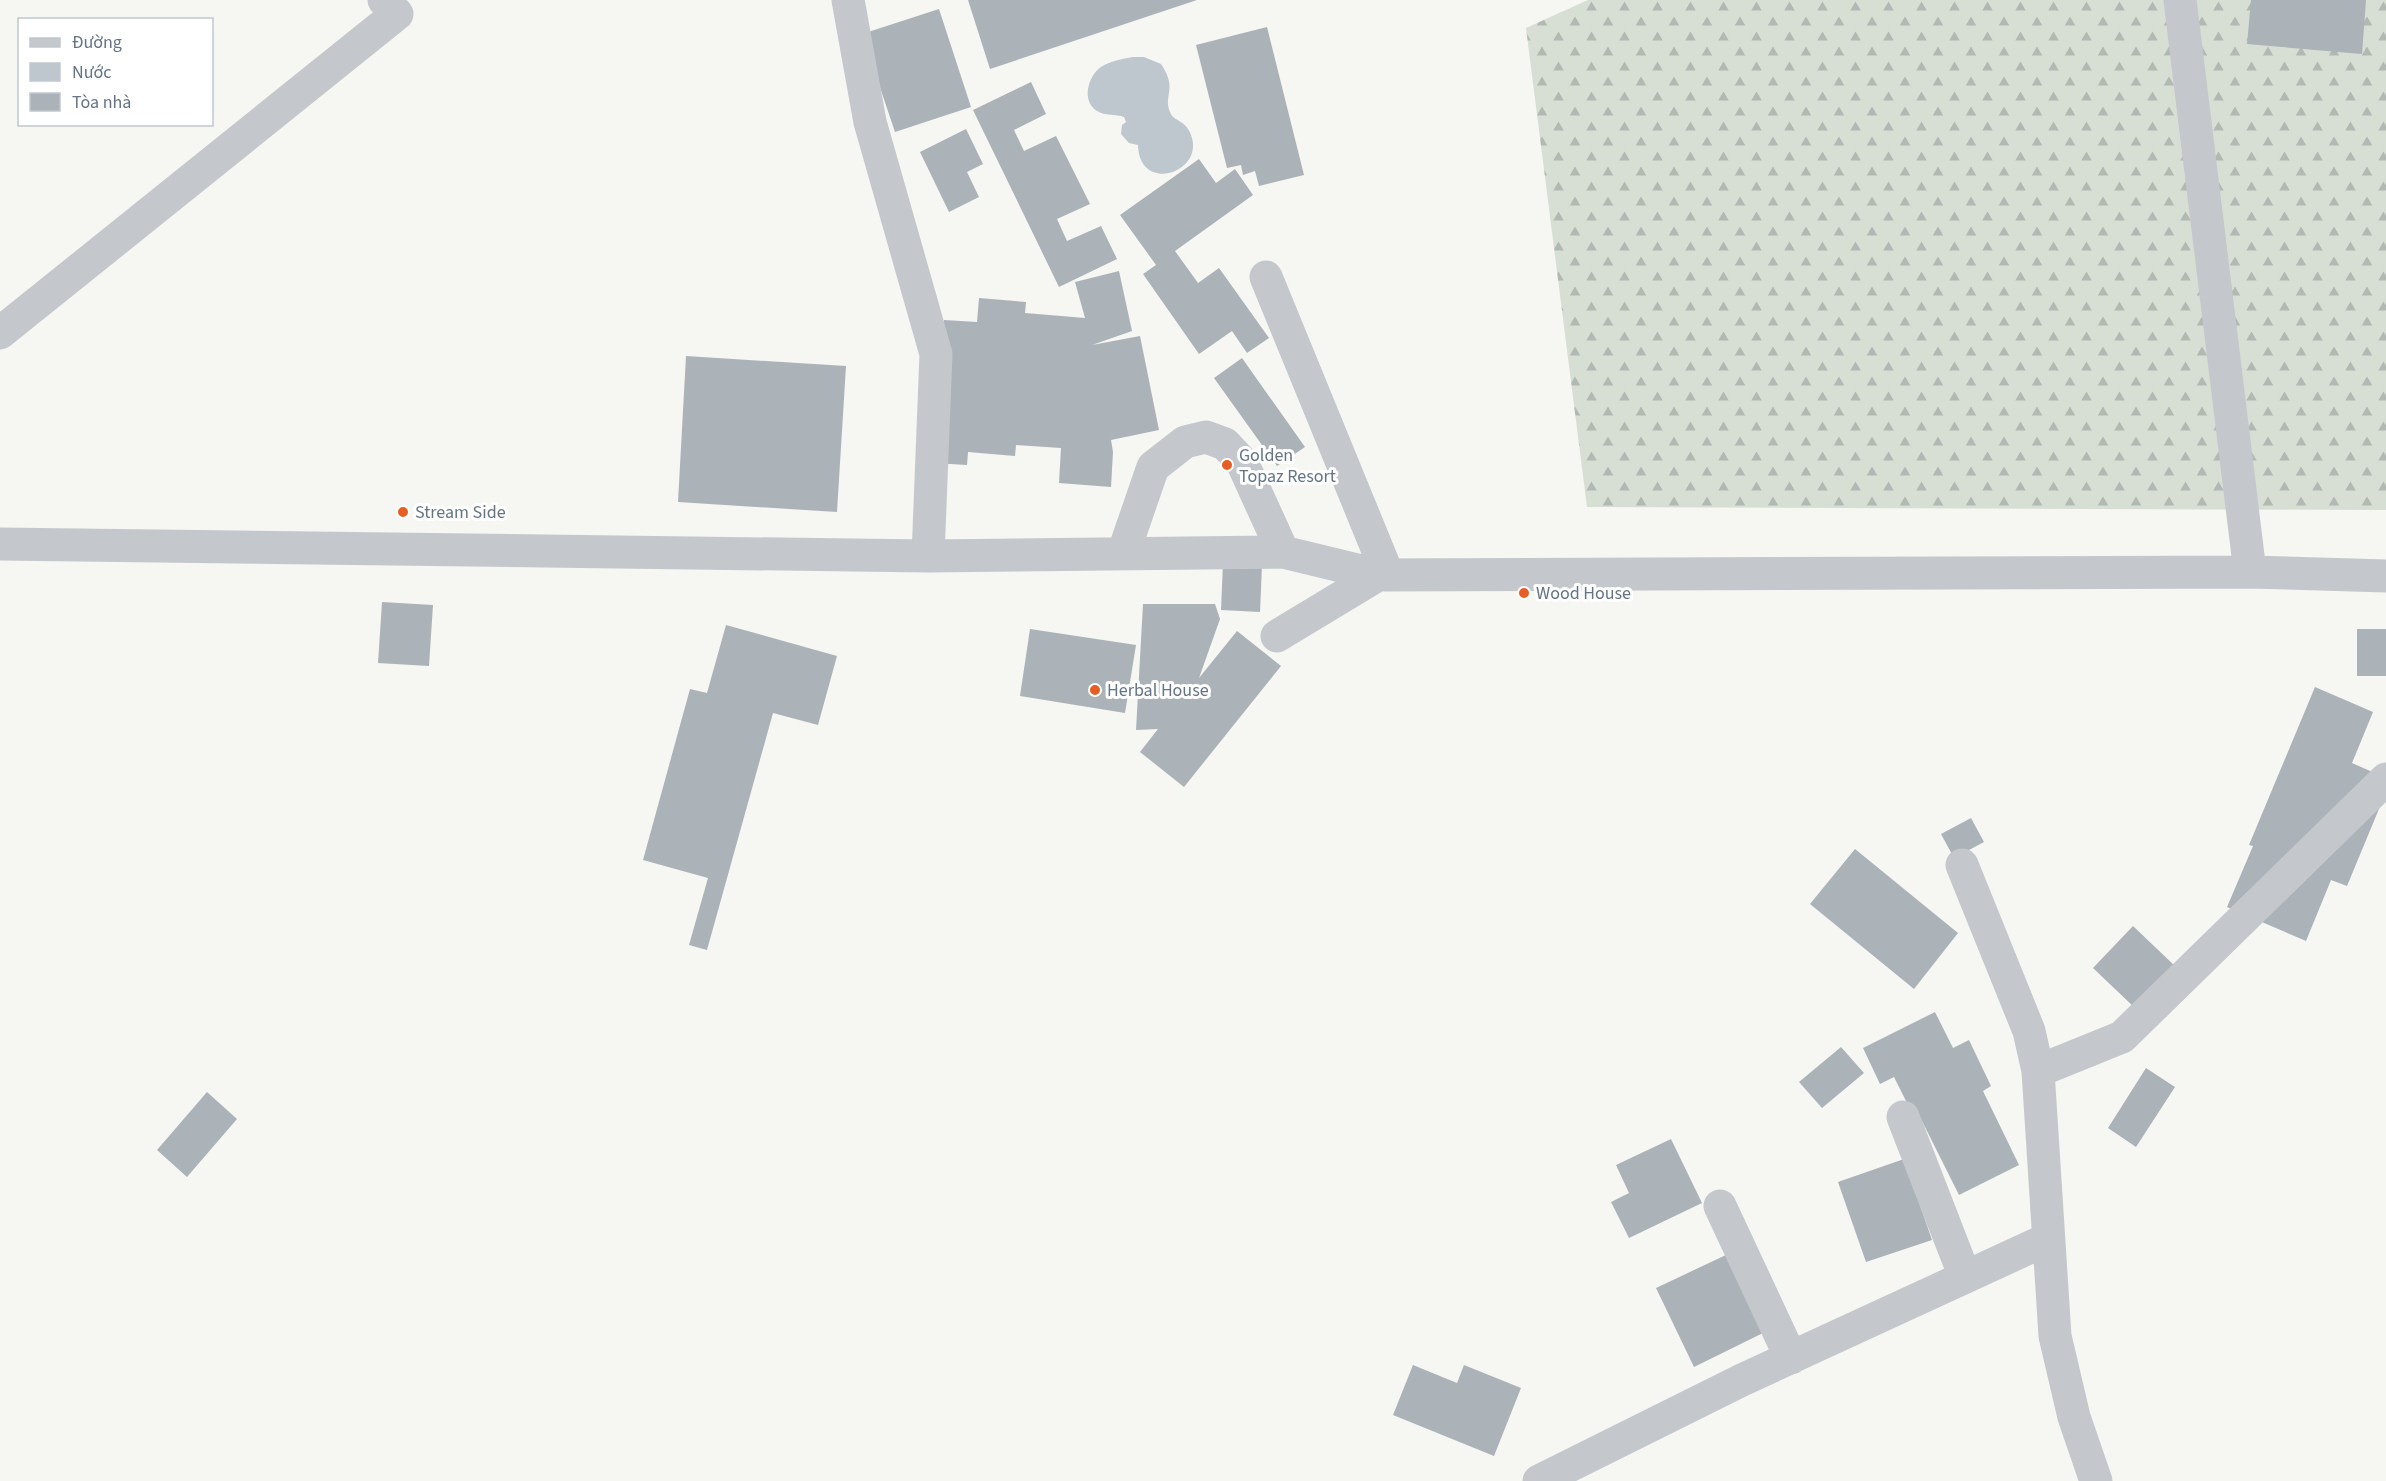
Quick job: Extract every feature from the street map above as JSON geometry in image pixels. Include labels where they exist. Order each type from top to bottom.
[{"type":"street","points":[[0,333],[397,14],[384,0]]},
{"type":"street","points":[[2180,0],[2250,572]]},
{"type":"street","points":[[857,2],[870,122],[936,354],[928,556]]},
{"type":"street","points":[[1266,277],[1383,575]]},
{"type":"street","points":[[1123,554],[1153,466],[1185,442],[1206,437],[1225,444],[1242,462],[1283,552]]},
{"type":"street","points":[[0,544],[928,556],[1283,552],[1383,575],[2250,572],[2386,576]]},
{"type":"street","points":[[1277,636],[1383,575]]},
{"type":"street","points":[[2038,1071],[2122,1037],[2386,779]]},
{"type":"street","points":[[1962,865],[2029,1031],[2038,1071],[2055,1336],[2074,1417],[2096,1481]]},
{"type":"street","points":[[1903,1117],[1965,1277]]},
{"type":"street","points":[[1720,1206],[1791,1358]]},
{"type":"street","points":[[1539,1481],[1791,1358],[2048,1239]]},
{"type":"green space","points":[[1588,0],[2386,0],[2386,510],[1587,507],[1526,28]]},
{"type":"water","points":[[1133,57],[1144,57],[1161,64],[1169,80],[1168,106],[1170,112],[1174,118],[1187,127],[1192,138],[1193,151],[1188,161],[1180,169],[1169,173],[1158,173],[1148,169],[1141,160],[1138,145],[1129,143],[1121,134],[1122,125],[1126,122],[1124,117],[1100,113],[1092,107],[1089,101],[1088,89],[1096,71],[1108,63]]},
{"type":"building","points":[[968,0],[1197,0],[990,69]]},
{"type":"building","points":[[2251,0],[2366,0],[2362,54],[2247,44]]},
{"type":"building","points":[[939,9],[971,107],[895,132],[862,34]]},
{"type":"building","points":[[1267,27],[1304,175],[1259,186],[1255,171],[1243,175],[1241,165],[1227,168],[1196,45]]},
{"type":"building","points":[[1031,82],[1046,114],[1014,130],[1024,151],[1056,136],[1090,204],[1057,219],[1067,241],[1101,226],[1117,259],[1059,287],[973,110]]},
{"type":"building","points":[[966,129],[983,164],[967,172],[979,197],[949,212],[920,152]]},
{"type":"building","points":[[1199,159],[1216,183],[1235,169],[1253,195],[1175,251],[1198,283],[1219,268],[1269,338],[1247,353],[1232,331],[1199,354],[1143,274],[1156,265],[1120,215]]},
{"type":"building","points":[[1119,271],[1132,331],[1092,345],[1140,336],[1159,430],[1111,440],[1113,452],[1111,487],[1059,483],[1061,448],[1016,445],[1015,456],[968,452],[967,465],[934,463],[944,320],[977,322],[979,298],[1026,302],[1025,313],[1085,318],[1075,282]]},
{"type":"building","points":[[686,356],[846,366],[837,512],[678,502]]},
{"type":"building","points":[[1242,358],[1305,447],[1277,466],[1214,378]]},
{"type":"building","points":[[1223,563],[1262,565],[1260,612],[1221,610]]},
{"type":"building","points":[[382,602],[433,605],[429,666],[378,663]]},
{"type":"building","points":[[1143,604],[1215,604],[1220,619],[1199,678],[1237,631],[1281,666],[1184,787],[1140,752],[1158,729],[1136,730]]},
{"type":"building","points":[[726,625],[837,656],[818,725],[773,713],[707,950],[689,945],[708,878],[643,860],[690,689],[707,693]]},
{"type":"building","points":[[1030,629],[1136,645],[1125,713],[1020,696]]},
{"type":"building","points":[[2357,629],[2386,629],[2386,676],[2357,676]]},
{"type":"building","points":[[2315,687],[2373,712],[2352,763],[2386,778],[2386,792],[2347,886],[2331,880],[2306,941],[2227,907],[2253,846],[2249,845]]},
{"type":"building","points":[[1971,818],[1984,842],[1954,858],[1941,834]]},
{"type":"building","points":[[1855,849],[1958,933],[1914,989],[1810,904]]},
{"type":"building","points":[[2133,926],[2176,967],[2136,1009],[2093,968]]},
{"type":"building","points":[[1935,1012],[1953,1048],[1969,1040],[1991,1086],[1983,1091],[2019,1165],[1959,1195],[1922,1121],[1917,1123],[1894,1077],[1880,1084],[1863,1048]]},
{"type":"building","points":[[1841,1047],[1864,1073],[1822,1108],[1799,1082]]},
{"type":"building","points":[[2146,1068],[2175,1087],[2136,1147],[2108,1128]]},
{"type":"building","points":[[207,1092],[237,1119],[187,1177],[157,1150]]},
{"type":"building","points":[[1671,1139],[1702,1203],[1629,1238],[1611,1202],[1629,1193],[1616,1165]]},
{"type":"building","points":[[1904,1159],[1932,1240],[1866,1262],[1838,1182]]},
{"type":"building","points":[[1728,1254],[1765,1332],[1694,1367],[1656,1288]]},
{"type":"building","points":[[1413,1365],[1457,1383],[1464,1365],[1521,1388],[1494,1456],[1393,1415]]},
{"type":"place","name":"Golden Topaz Resort","points":[[1227,465]]},
{"type":"place","name":"Stream Side","points":[[403,512]]},
{"type":"place","name":"Wood House","points":[[1524,593]]},
{"type":"place","name":"Herbal House","points":[[1095,690]]}]
